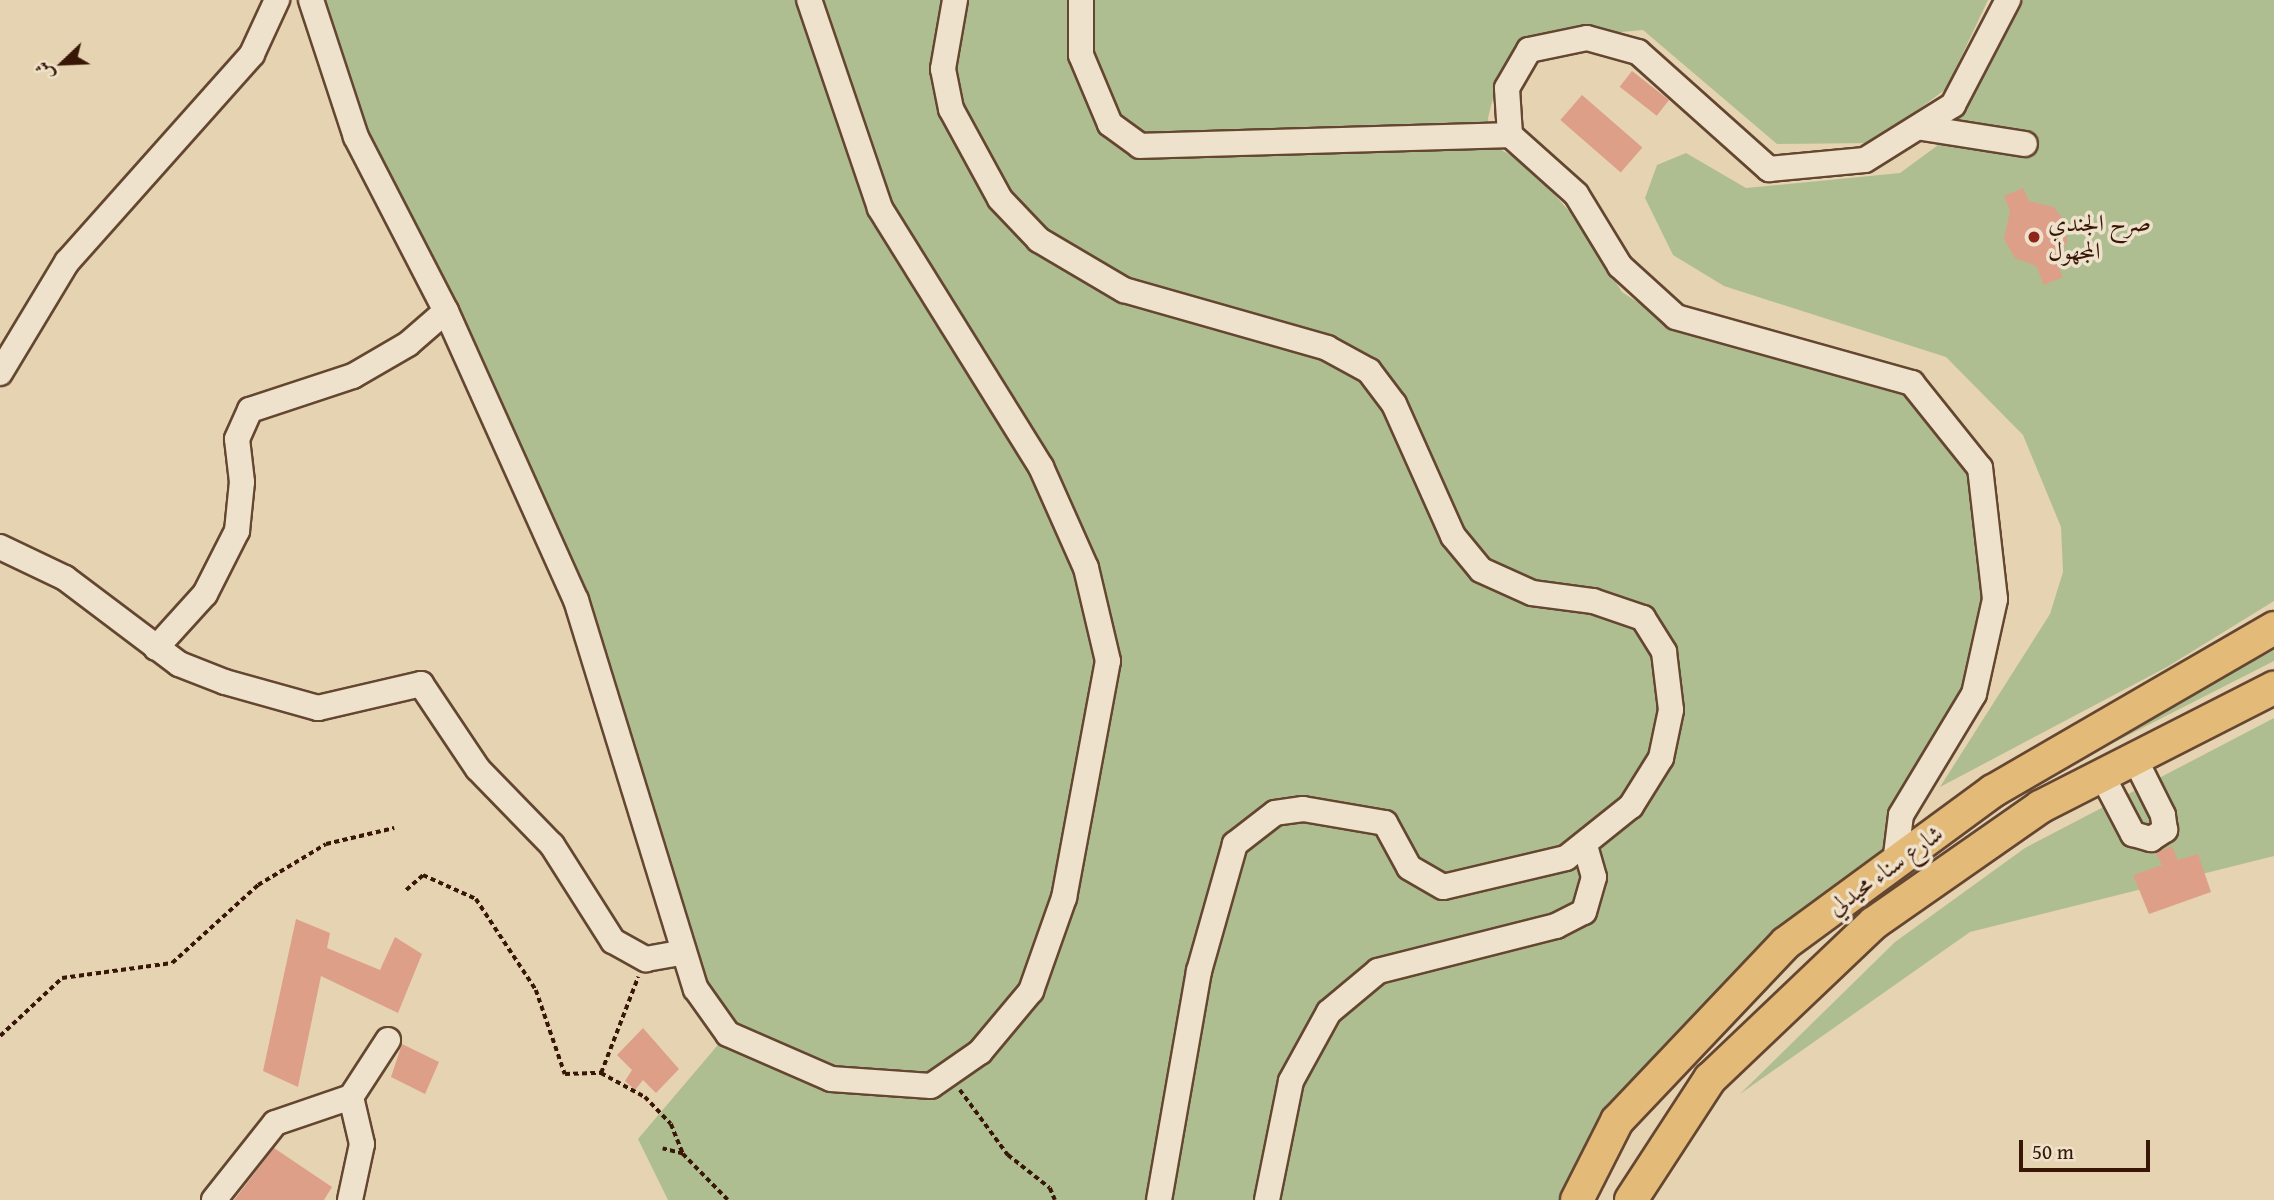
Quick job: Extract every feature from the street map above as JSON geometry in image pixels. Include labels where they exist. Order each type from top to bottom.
[{"type":"main road","name":"شارع سناء محيدلي","points":[[1577,1200],[1617,1121],[1786,943],[1993,791],[2274,628]]},
{"type":"main road","name":"شارع سناء محيدلي","points":[[1631,1200],[1710,1079],[1874,923],[2040,807],[2274,688]]},
{"type":"street","points":[[0,373],[67,262],[251,54],[277,0]]},
{"type":"street","points":[[311,0],[356,137],[446,312],[576,600],[642,806],[680,953],[696,989],[728,1034],[831,1079],[931,1086],[980,1052],[1031,991],[1064,898],[1108,661],[1086,568],[1041,467],[880,208],[809,0]]},
{"type":"street","points":[[955,0],[943,69],[951,109],[1000,199],[1039,240],[1124,290],[1328,348],[1369,371],[1394,404],[1453,536],[1480,570],[1532,593],[1611,605],[1654,627],[1667,670],[1669,733],[1636,798],[1585,846],[1538,867],[1443,887],[1418,876],[1392,829],[1375,819],[1290,808],[1255,825],[1235,844],[1217,896],[1188,1051],[1172,1098],[1160,1200]]},
{"type":"street","points":[[1081,0],[1081,55],[1110,124],[1140,146],[1510,135],[1576,194],[1620,266],[1676,317],[1912,383],[1980,468],[1995,598],[1974,694],[1901,815],[1895,863]]},
{"type":"street","points":[[1510,135],[1507,88],[1529,50],[1587,38],[1638,52],[1769,169],[1865,160],[1923,128],[1953,105],[2008,0]]},
{"type":"street","points":[[1923,128],[2025,144]]},
{"type":"street","points":[[156,648],[205,594],[237,531],[242,482],[237,439],[250,410],[353,376],[408,344],[446,312]]},
{"type":"street","points":[[0,547],[65,578],[156,648],[197,673],[318,708],[421,684],[478,769],[552,845],[600,928],[624,951],[646,959],[680,953]]},
{"type":"street","points":[[2102,775],[2133,834],[2151,839],[2165,830],[2163,815],[2135,759]]},
{"type":"street","points":[[1267,1200],[1291,1081],[1329,1012],[1378,971],[1556,926],[1584,912],[1594,877],[1585,846]]},
{"type":"street","points":[[214,1200],[275,1123],[351,1097],[388,1040]]},
{"type":"street","points":[[350,1200],[362,1144],[351,1097]]},
{"type":"path","points":[[0,1036],[62,978],[172,963],[257,885],[326,844],[394,828]]},
{"type":"path","points":[[406,890],[423,875],[476,899],[536,990],[565,1074],[601,1073],[645,1097],[671,1124],[683,1154],[728,1200]]},
{"type":"path","points":[[601,1073],[646,959]]},
{"type":"path","points":[[960,1090],[1008,1156],[1050,1188],[1055,1200]]},
{"type":"path","points":[[663,1149],[683,1154]]},
{"type":"green space","points":[[311,0],[1988,0],[1946,89],[1873,143],[1777,144],[1643,30],[1521,41],[1498,78],[1488,118],[1490,144],[1526,163],[1579,222],[1622,292],[1671,324],[1912,383],[1980,468],[1995,599],[1974,694],[1901,815],[1895,863],[1617,1121],[1577,1200],[668,1200],[638,1139],[728,1033],[706,1002],[576,600],[356,137]]},
{"type":"green space","points":[[2023,0],[2274,0],[2274,601],[2167,667],[1940,787],[2050,614],[2063,572],[2061,527],[2023,435],[1946,357],[1724,286],[1673,255],[1645,198],[1657,165],[1686,153],[1746,188],[1900,173],[1945,140]]},
{"type":"green space","points":[[2274,650],[2274,661],[2099,750],[2097,745]]},
{"type":"green space","points":[[2274,718],[2274,856],[1970,932],[1740,1094],[1895,942],[2025,848]]},
{"type":"building","points":[[1632,71],[1669,100],[1657,116],[1620,87]]},
{"type":"building","points":[[1582,95],[1642,147],[1621,172],[1560,120]]},
{"type":"building","points":[[2023,188],[2029,201],[2054,207],[2066,223],[2067,243],[2055,259],[2063,277],[2044,285],[2036,266],[2015,258],[2004,239],[2010,211],[2004,196]]},
{"type":"building","points":[[2172,846],[2178,860],[2198,854],[2211,892],[2149,914],[2133,875],[2162,865],[2156,853]]},
{"type":"building","points":[[296,919],[330,933],[327,948],[380,970],[395,937],[422,954],[398,1013],[321,976],[298,1087],[263,1071]]},
{"type":"building","points":[[643,1028],[679,1069],[656,1093],[643,1080],[635,1090],[625,1081],[632,1070],[617,1055]]},
{"type":"building","points":[[402,1044],[439,1062],[425,1094],[391,1077]]},
{"type":"building","points":[[274,1148],[332,1187],[324,1200],[234,1200]]},
{"type":"place","name":"صرح الجندي المجهول","points":[[2034,237]]}]
